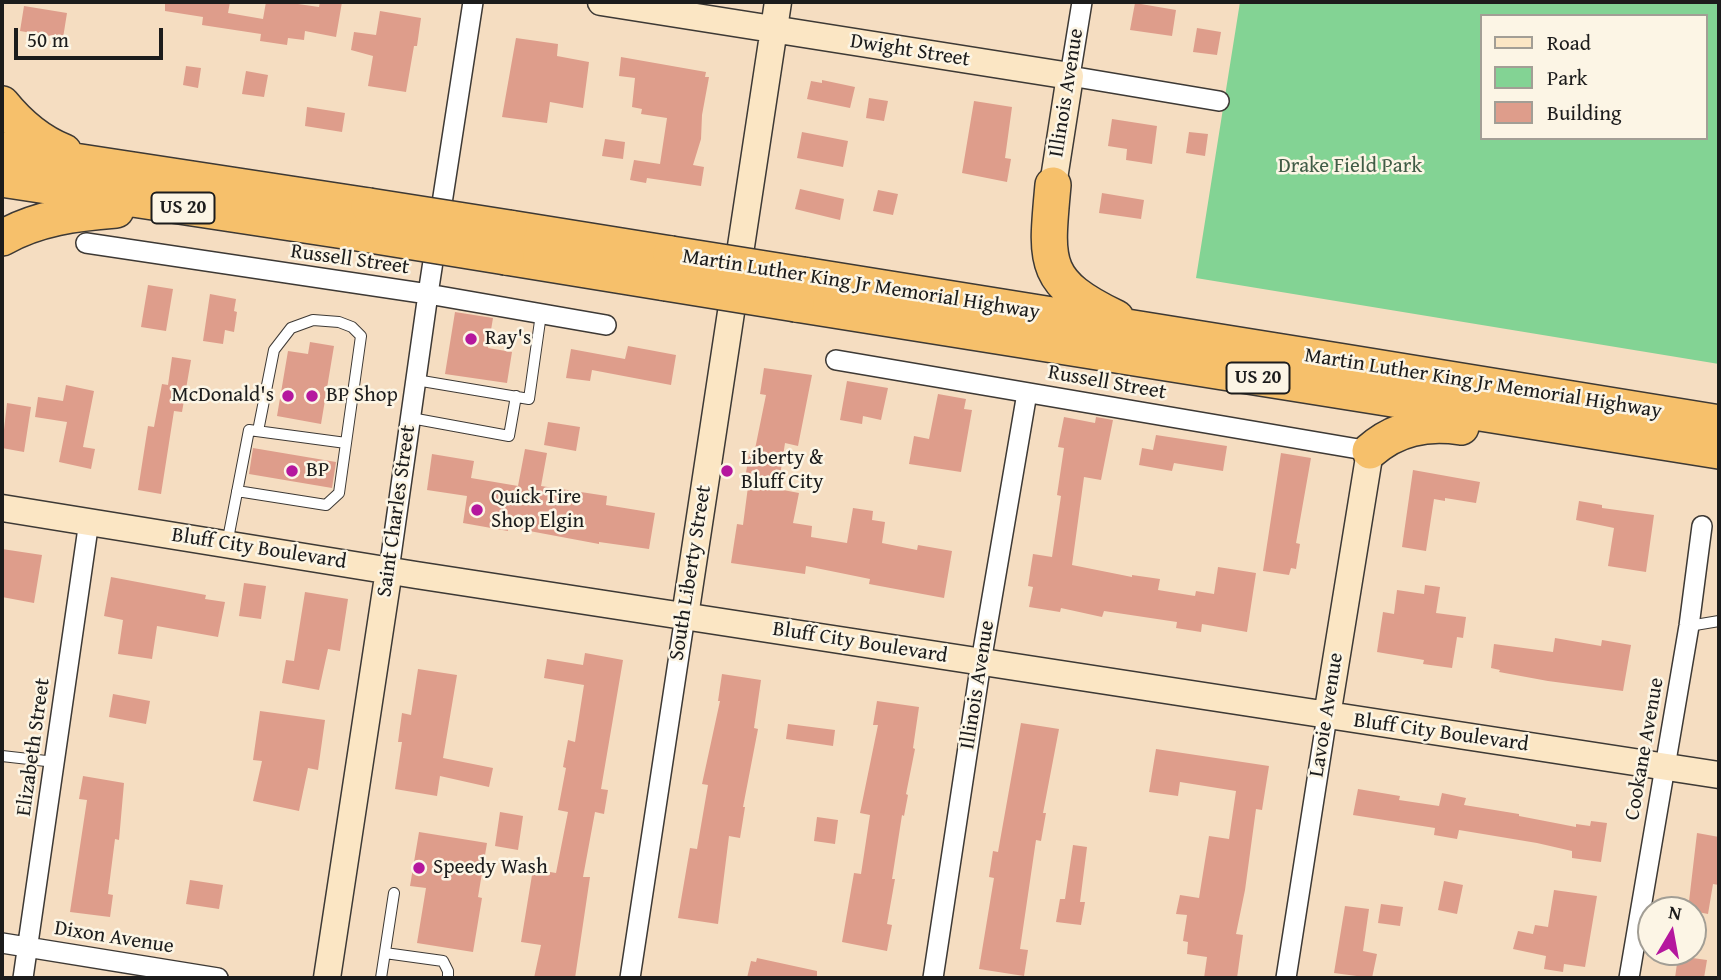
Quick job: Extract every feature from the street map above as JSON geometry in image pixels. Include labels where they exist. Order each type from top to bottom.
[{"type":"highway","points":[[2,104],[16,122],[50,146],[97,165]]},
{"type":"highway","name":"Martin Luther King Jr Memorial Highway","points":[[2,150],[97,165],[367,220],[799,290],[1719,451]]},
{"type":"highway","name":"Martin Luther King Jr Memorial Highway","points":[[2,179],[202,211],[367,220]]},
{"type":"highway","points":[[1053,185],[1049,241],[1052,264],[1058,276],[1082,301],[1141,330]]},
{"type":"highway","points":[[2,238],[19,228],[69,214],[121,210],[202,211]]},
{"type":"highway","name":"Martin Luther King Jr Memorial Highway","points":[[799,290],[1141,330],[1416,372],[1719,423]]},
{"type":"highway","points":[[1370,451],[1395,433],[1434,424],[1590,446],[1661,442]]},
{"type":"main road","name":"Dwight Street","points":[[601,2],[1070,76]]},
{"type":"main road","name":"South Liberty Street","points":[[685,616],[778,2]]},
{"type":"main road","name":"Illinois Avenue","points":[[1053,185],[1070,76]]},
{"type":"main road","name":"Lavoie Avenue","points":[[1327,716],[1370,451]]},
{"type":"main road","name":"Bluff City Boulevard","points":[[2,508],[1719,775]]},
{"type":"main road","name":"Saint Charles Street","points":[[327,978],[389,570]]},
{"type":"street","name":"Saint Charles Street","points":[[389,570],[473,2]]},
{"type":"street","name":"Illinois Avenue","points":[[1070,76],[1082,2]]},
{"type":"street","name":"Dwight Street","points":[[1070,76],[1219,101]]},
{"type":"street","name":"Russell Street","points":[[86,243],[428,294],[606,325]]},
{"type":"street","name":"Russell Street","points":[[836,360],[1370,451]]},
{"type":"street","name":"Illinois Avenue","points":[[933,978],[981,662],[1027,393]]},
{"type":"street","name":"Elizabeth Street","points":[[23,978],[89,522]]},
{"type":"street","name":"Cookane Avenue","points":[[1629,978],[1689,626],[1702,526]]},
{"type":"street","name":"South Liberty Street","points":[[630,978],[685,616]]},
{"type":"street","name":"Lavoie Avenue","points":[[1286,978],[1327,716]]},
{"type":"street","name":"Dixon Avenue","points":[[2,943],[218,978]]},
{"type":"lane","points":[[416,380],[529,399],[541,314]]},
{"type":"lane","points":[[237,491],[326,505],[339,494],[361,336],[352,327],[339,322],[313,320],[291,328],[274,350],[258,431]]},
{"type":"lane","points":[[411,418],[509,436],[516,396]]},
{"type":"lane","points":[[227,544],[249,430],[346,443]]},
{"type":"lane","points":[[1689,626],[1719,621]]},
{"type":"lane","points":[[2,756],[55,762]]},
{"type":"lane","points":[[381,978],[394,893]]},
{"type":"lane","points":[[385,953],[443,961],[448,978]]},
{"type":"green space","name":"Drake Field Park","points":[[1240,2],[1719,2],[1719,364],[1196,278]]},
{"type":"building","points":[[165,2],[230,2],[228,13],[263,19],[266,2],[319,7],[320,2],[342,2],[336,37],[305,31],[304,40],[288,38],[287,45],[260,41],[261,34],[202,25],[203,17],[165,11]]},
{"type":"building","points":[[1135,3],[1176,10],[1172,36],[1130,30]]},
{"type":"building","points":[[24,6],[67,13],[63,38],[20,31]]},
{"type":"building","points":[[380,11],[421,18],[406,92],[368,86],[373,56],[351,50],[354,32],[376,35]]},
{"type":"building","points":[[1197,28],[1221,32],[1217,55],[1193,52]]},
{"type":"building","points":[[516,38],[558,44],[557,56],[589,62],[583,108],[550,102],[547,123],[502,117]]},
{"type":"building","points":[[621,57],[706,72],[705,77],[709,77],[701,139],[693,165],[704,167],[701,186],[647,178],[646,183],[630,180],[634,160],[660,164],[667,118],[641,114],[642,109],[632,107],[635,78],[619,76]]},
{"type":"building","points":[[186,66],[201,68],[198,88],[183,85]]},
{"type":"building","points":[[246,71],[268,75],[264,97],[242,94]]},
{"type":"building","points":[[822,80],[855,87],[850,108],[807,99],[811,81],[822,83]]},
{"type":"building","points":[[869,98],[888,101],[884,121],[866,118]]},
{"type":"building","points":[[974,101],[1012,107],[1005,158],[1011,159],[1007,182],[962,173]]},
{"type":"building","points":[[307,107],[345,113],[342,132],[305,126]]},
{"type":"building","points":[[1112,119],[1157,126],[1152,164],[1126,160],[1127,149],[1108,146]]},
{"type":"building","points":[[802,132],[848,141],[843,167],[797,158]]},
{"type":"building","points":[[1189,132],[1208,134],[1205,156],[1186,153]]},
{"type":"building","points":[[605,139],[625,142],[623,159],[602,156]]},
{"type":"building","points":[[800,189],[844,199],[840,220],[795,209]]},
{"type":"building","points":[[878,190],[898,194],[893,215],[873,211]]},
{"type":"building","points":[[1102,193],[1144,200],[1141,219],[1099,213]]},
{"type":"building","points":[[148,285],[173,289],[166,331],[141,327]]},
{"type":"building","points":[[210,294],[236,299],[234,332],[225,330],[223,344],[203,341]]},
{"type":"building","points":[[455,312],[493,318],[488,348],[512,352],[507,383],[445,374]]},
{"type":"building","points":[[310,342],[334,346],[321,424],[277,416],[288,351],[308,354]]},
{"type":"building","points":[[628,346],[676,355],[671,385],[592,370],[590,381],[566,378],[571,349],[625,359]]},
{"type":"building","points":[[172,357],[191,360],[182,412],[174,411],[161,494],[138,490],[148,426],[154,427],[162,384],[168,385]]},
{"type":"building","points":[[764,368],[812,375],[798,446],[785,443],[778,489],[799,493],[793,523],[812,526],[811,537],[847,543],[853,508],[873,511],[872,520],[885,522],[882,543],[917,550],[918,545],[952,551],[944,598],[869,584],[870,579],[806,566],[805,574],[731,563],[737,524],[743,525],[749,479],[745,479],[749,454],[754,454],[766,395],[760,394]]},
{"type":"building","points":[[847,381],[888,388],[881,420],[863,416],[862,424],[840,420]]},
{"type":"building","points":[[66,385],[94,391],[83,447],[95,449],[91,469],[59,462],[67,422],[35,417],[38,397],[63,401]]},
{"type":"building","points":[[938,394],[966,399],[964,409],[972,410],[961,472],[909,464],[914,436],[929,439]]},
{"type":"building","points":[[7,403],[31,407],[24,452],[2,448]]},
{"type":"building","points":[[1064,417],[1095,423],[1096,417],[1113,420],[1101,480],[1084,477],[1072,565],[1132,577],[1160,579],[1158,590],[1195,596],[1196,591],[1214,594],[1218,567],[1256,573],[1247,632],[1202,624],[1201,632],[1176,628],[1177,622],[1104,611],[1102,617],[1061,608],[1060,612],[1029,607],[1033,587],[1028,586],[1033,554],[1052,557],[1061,496],[1057,495],[1064,448],[1058,447]]},
{"type":"building","points":[[548,422],[580,427],[576,451],[544,445]]},
{"type":"building","points":[[1156,435],[1227,446],[1223,471],[1174,463],[1172,471],[1139,465],[1142,448],[1153,450]]},
{"type":"building","points":[[253,448],[336,462],[332,488],[249,474]]},
{"type":"building","points":[[525,449],[547,453],[541,486],[607,496],[606,505],[655,513],[649,549],[599,544],[508,527],[508,531],[463,523],[467,496],[427,490],[432,454],[474,461],[471,478],[518,486]]},
{"type":"building","points":[[1281,453],[1311,458],[1296,543],[1300,544],[1296,569],[1291,568],[1289,575],[1263,571]]},
{"type":"building","points":[[1413,470],[1480,482],[1476,503],[1434,499],[1426,551],[1402,547]]},
{"type":"building","points":[[1579,501],[1602,505],[1602,508],[1654,515],[1646,572],[1608,566],[1614,528],[1576,520]]},
{"type":"building","points":[[2,549],[42,555],[34,603],[2,597]]},
{"type":"building","points":[[111,577],[206,595],[205,599],[225,602],[218,637],[157,626],[152,659],[118,654],[123,620],[104,616]]},
{"type":"building","points":[[244,583],[266,586],[261,619],[239,616]]},
{"type":"building","points":[[1425,585],[1440,587],[1436,613],[1466,617],[1463,638],[1457,637],[1452,668],[1423,664],[1424,660],[1377,652],[1383,612],[1394,614],[1397,590],[1424,594]]},
{"type":"building","points":[[305,592],[348,599],[340,651],[328,649],[319,690],[282,683],[286,660],[294,661]]},
{"type":"building","points":[[1555,638],[1601,646],[1602,640],[1631,645],[1623,691],[1548,681],[1499,672],[1500,670],[1491,668],[1494,644],[1553,652]]},
{"type":"building","points":[[585,653],[623,660],[601,789],[608,790],[604,814],[595,812],[583,877],[590,877],[575,978],[534,978],[541,945],[521,942],[533,869],[556,873],[568,812],[558,810],[566,768],[563,767],[568,740],[575,742],[584,685],[544,678],[547,659],[583,665]]},
{"type":"building","points":[[418,669],[457,675],[443,758],[493,768],[489,787],[440,776],[437,796],[395,789],[402,742],[398,742],[402,713],[411,715]]},
{"type":"building","points":[[722,674],[761,680],[754,728],[758,729],[740,838],[729,836],[718,924],[678,918],[690,848],[697,849],[708,785],[702,784],[720,701]]},
{"type":"building","points":[[113,694],[150,701],[146,724],[109,717]]},
{"type":"building","points":[[877,701],[919,707],[915,749],[906,794],[908,795],[904,816],[902,815],[892,879],[895,879],[887,924],[892,925],[887,951],[842,942],[854,873],[861,874],[870,815],[860,813],[878,725],[873,725]]},
{"type":"building","points":[[260,711],[325,720],[318,770],[308,768],[299,811],[253,801],[262,761],[253,760]]},
{"type":"building","points":[[1021,723],[1059,729],[1043,813],[1046,813],[1041,841],[1036,840],[1020,949],[1028,950],[1024,976],[979,969],[994,878],[989,877],[993,851],[998,852]]},
{"type":"building","points":[[788,724],[835,730],[833,746],[786,739]]},
{"type":"building","points":[[1156,749],[1269,766],[1262,810],[1256,809],[1236,934],[1243,935],[1237,978],[1204,978],[1207,957],[1187,954],[1188,942],[1183,941],[1187,915],[1176,914],[1180,895],[1199,898],[1209,836],[1229,839],[1236,791],[1180,782],[1178,796],[1149,792]]},
{"type":"building","points":[[83,776],[124,783],[119,840],[115,839],[108,894],[113,895],[110,917],[70,912],[87,800],[79,799]]},
{"type":"building","points":[[1358,789],[1400,796],[1399,800],[1439,806],[1442,793],[1466,798],[1464,805],[1576,827],[1576,824],[1590,826],[1591,821],[1607,823],[1601,862],[1572,858],[1572,851],[1537,843],[1459,830],[1457,839],[1434,835],[1435,828],[1353,815]]},
{"type":"building","points":[[500,812],[523,816],[518,850],[495,846]]},
{"type":"building","points":[[817,817],[838,820],[835,844],[814,841]]},
{"type":"building","points":[[419,832],[487,843],[473,952],[417,943],[426,888],[410,886]]},
{"type":"building","points":[[1697,833],[1719,837],[1719,885],[1713,884],[1708,914],[1707,896],[1690,896]]},
{"type":"building","points":[[1073,845],[1087,847],[1080,902],[1085,902],[1081,925],[1056,922],[1060,899],[1065,899]]},
{"type":"building","points":[[190,880],[223,885],[219,909],[186,904]]},
{"type":"building","points":[[1444,881],[1463,885],[1457,914],[1438,910]]},
{"type":"building","points":[[1554,890],[1597,896],[1585,967],[1564,964],[1563,972],[1544,969],[1546,956],[1513,949],[1518,931],[1533,934],[1535,925],[1548,927]]},
{"type":"building","points":[[1381,904],[1403,907],[1400,926],[1378,923]]},
{"type":"building","points":[[1345,906],[1369,909],[1363,951],[1377,954],[1372,978],[1334,973]]},
{"type":"building","points":[[757,958],[817,971],[817,978],[747,978],[751,961],[756,962]]},
{"type":"building","points":[[1677,966],[1706,966],[1704,978],[1675,978]]},
{"type":"place","name":"Ray's","points":[[471,339]]},
{"type":"place","name":"McDonald's","points":[[288,396]]},
{"type":"place","name":"BP Shop","points":[[312,396]]},
{"type":"place","name":"BP","points":[[292,471]]},
{"type":"place","name":"Liberty & Bluff City","points":[[727,471]]},
{"type":"place","name":"Quick Tire Shop Elgin","points":[[477,510]]},
{"type":"place","name":"Speedy Wash","points":[[419,868]]}]
